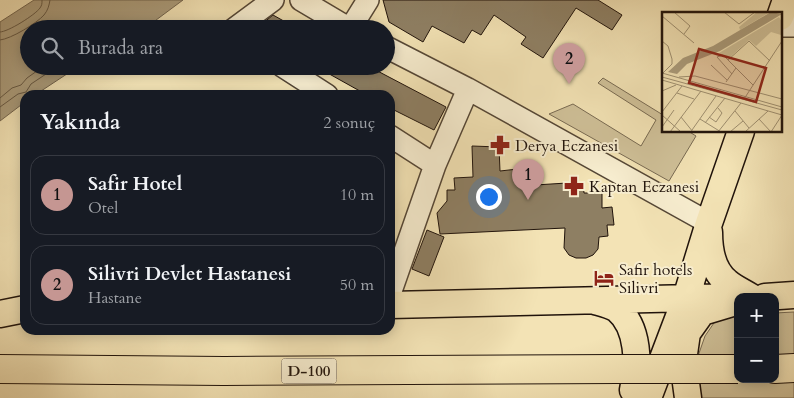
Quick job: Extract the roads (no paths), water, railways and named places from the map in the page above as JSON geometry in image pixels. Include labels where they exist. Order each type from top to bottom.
[{"type":"highway","points":[[779,368],[794,368]]},
{"type":"highway","name":"D-100","points":[[0,369],[224,371],[734,369]]},
{"type":"main road","points":[[782,12],[786,0]]},
{"type":"main road","points":[[648,398],[686,298],[709,223],[741,132]]},
{"type":"main road","points":[[709,223],[709,248],[713,263],[726,282],[744,293]]},
{"type":"main road","points":[[779,296],[794,295]]},
{"type":"main road","points":[[395,305],[734,298]]},
{"type":"main road","points":[[595,300],[616,309],[629,323],[636,348],[635,380],[631,398]]},
{"type":"main road","points":[[688,398],[683,361],[687,333],[702,312],[734,303]]},
{"type":"main road","points":[[0,314],[20,310]]},
{"type":"street","points":[[246,20],[274,0]]},
{"type":"street","points":[[301,0],[335,20]]},
{"type":"street","points":[[356,20],[368,0]]},
{"type":"street","points":[[395,52],[468,88],[709,223]]},
{"type":"street","points":[[296,75],[319,90]]},
{"type":"street","points":[[395,263],[398,244],[435,166],[468,88]]},
{"type":"street","points":[[395,139],[435,166]]},
{"type":"water","points":[[34,0],[183,0],[156,20],[20,20],[20,75],[65,75],[43,90],[20,90],[20,106],[0,121],[0,22]]},
{"type":"place","name":"Silivri Devlet Hastanesi","points":[[569,84]]},
{"type":"place","name":"Derya Eczanesi","points":[[500,145]]},
{"type":"place","name":"Kaptan Eczanesi","points":[[574,186]]},
{"type":"place","name":"Safir Hotel","points":[[528,200]]},
{"type":"place","name":"Safir hotels Silivri","points":[[604,278]]}]
